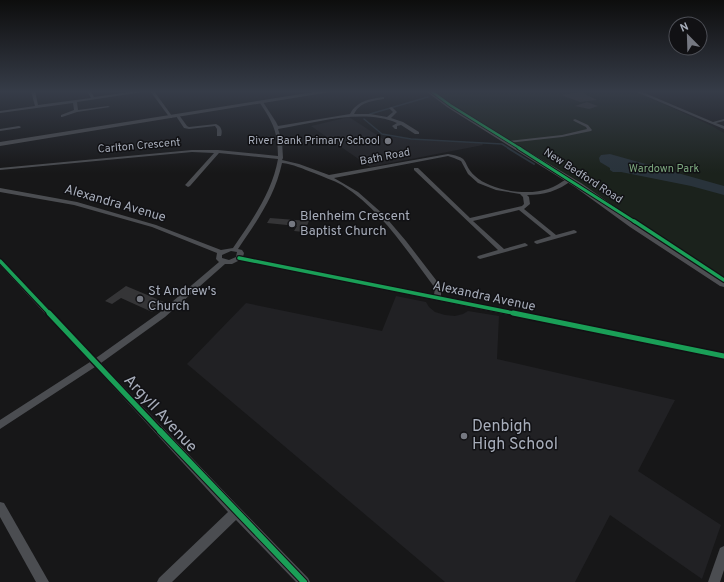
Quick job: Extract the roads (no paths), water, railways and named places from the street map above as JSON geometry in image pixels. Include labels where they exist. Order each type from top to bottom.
[{"type":"highway","name":"New Bedford Road","points":[[471,118],[569,180],[643,231],[724,283]]},
{"type":"main road","points":[[0,144],[164,118]]},
{"type":"street","points":[[179,118],[186,128],[215,125],[218,127],[219,134]]},
{"type":"street","points":[[234,249],[266,203],[274,186],[280,159],[280,140],[272,118]]},
{"type":"street","points":[[276,128],[333,118]]},
{"type":"street","points":[[389,118],[400,120],[417,134]]},
{"type":"street","points":[[701,118],[724,128]]},
{"type":"street","points":[[396,128],[394,126],[400,120]]},
{"type":"street","points":[[508,142],[562,136],[590,130],[587,126],[575,120]]},
{"type":"street","points":[[713,123],[724,120]]},
{"type":"street","points":[[0,130],[19,127]]},
{"type":"street","points":[[188,185],[218,151]]},
{"type":"street","name":"Carlton Crescent","points":[[0,169],[174,152],[218,151],[280,159],[291,162],[329,177],[343,184],[359,195],[382,218],[434,282],[438,288],[437,297]]},
{"type":"street","name":"Bath Road","points":[[329,177],[444,156],[460,158],[465,161],[468,172],[482,184],[522,193]]},
{"type":"street","points":[[416,170],[503,251]]},
{"type":"street","points":[[522,193],[548,191],[569,180]]},
{"type":"street","name":"Alexandra Avenue","points":[[0,190],[75,203],[154,226],[221,252]]},
{"type":"street","points":[[469,220],[520,208],[527,204],[526,198],[522,193]]},
{"type":"street","points":[[520,208],[555,237]]},
{"type":"street","points":[[537,242],[574,232]]},
{"type":"street","points":[[480,257],[525,245]]},
{"type":"street","points":[[0,425],[96,362],[162,315],[223,262],[230,262],[239,258],[241,253],[234,249],[228,249],[221,252],[219,258],[223,262]]},
{"type":"street","name":"Alexandra Avenue","points":[[239,258],[724,356]]},
{"type":"street","name":"Argyll Avenue","points":[[0,261],[236,512],[304,582]]},
{"type":"street","points":[[163,582],[236,512]]},
{"type":"street","points":[[2,513],[43,582]]},
{"type":"street","points":[[714,582],[724,552]]},
{"type":"waterway","points":[[364,119],[382,134],[411,139],[502,144],[510,149]]},
{"type":"waterway","points":[[508,148],[534,164]]},
{"type":"place","name":"River Bank Primary School","points":[[388,141]]},
{"type":"place","name":"Blenheim Crescent Baptist Church","points":[[292,224]]},
{"type":"place","name":"St Andrew's Church","points":[[140,299]]},
{"type":"place","name":"Denbigh High School","points":[[464,436]]},
{"type":"park label","name":"Wardown Park","points":[[664,169]]}]
